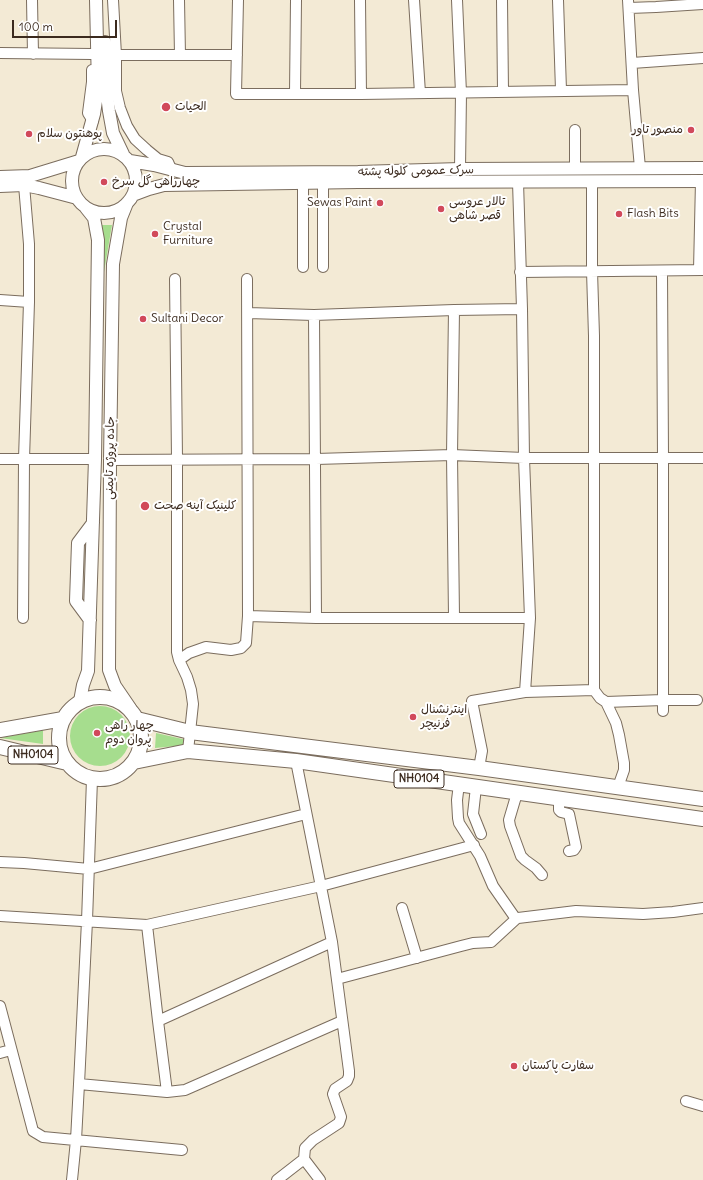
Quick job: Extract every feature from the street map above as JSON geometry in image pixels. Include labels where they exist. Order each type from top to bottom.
[{"type":"highway","name":"NH0104","points":[[134,714],[142,733],[141,748],[134,762],[123,773],[108,779],[92,779],[78,773],[67,763],[60,749],[59,742],[59,734],[63,719],[70,709],[80,702],[97,696],[115,699],[134,714],[190,732],[480,768],[703,799]]},
{"type":"highway","name":"NH0104","points":[[0,730],[63,719]]},
{"type":"highway","name":"NH0104","points":[[0,747],[67,763]]},
{"type":"highway","name":"NH0104","points":[[134,762],[188,751],[296,761],[703,819]]},
{"type":"main road","points":[[96,0],[105,50],[93,121],[72,179],[73,189],[77,198],[86,208],[96,212],[108,213],[118,210],[130,199],[136,186],[136,177],[134,168],[126,157],[113,133],[109,111],[106,86],[104,0]]},
{"type":"main road","points":[[0,177],[30,176],[80,159],[91,151],[102,149],[113,150],[126,157]]},
{"type":"main road","name":"سرک عمومی کلوله پشته","points":[[126,157],[172,171],[185,173],[460,169],[703,168]]},
{"type":"main road","name":"سرک عمومی کلوله پشته","points":[[130,199],[149,189],[164,185],[702,181]]},
{"type":"main road","points":[[0,186],[24,185],[77,198]]},
{"type":"main road","name":"جاده پروژه تایمنی","points":[[130,199],[121,218],[112,264],[109,670],[115,686],[134,714]]},
{"type":"main road","name":"جاده پروژه تایمنی","points":[[80,702],[83,685],[88,671],[90,620],[95,459],[98,240],[94,218],[86,208]]},
{"type":"street","points":[[32,0],[33,54]]},
{"type":"street","points":[[91,0],[127,126],[135,139],[158,159],[168,162],[172,171]]},
{"type":"street","points":[[105,50],[113,0]]},
{"type":"street","points":[[180,0],[180,55]]},
{"type":"street","points":[[238,0],[236,94],[362,94],[633,90]]},
{"type":"street","points":[[295,93],[296,0]]},
{"type":"street","points":[[360,0],[362,94]]},
{"type":"street","points":[[414,0],[420,93]]},
{"type":"street","points":[[457,0],[460,93],[460,169]]},
{"type":"street","points":[[502,0],[503,91]]},
{"type":"street","points":[[558,0],[561,90]]},
{"type":"street","points":[[640,168],[633,90],[628,4],[656,7],[703,4]]},
{"type":"street","points":[[0,54],[33,54],[105,50],[180,55],[237,55]]},
{"type":"street","points":[[632,63],[703,58]]},
{"type":"street","points":[[575,169],[576,130]]},
{"type":"street","points":[[520,272],[701,270],[702,181]]},
{"type":"street","points":[[518,182],[522,309],[524,458],[530,618],[525,692]]},
{"type":"street","points":[[592,182],[594,336],[594,690],[600,698],[606,702],[616,723],[619,735],[624,770],[618,787]]},
{"type":"street","points":[[302,183],[303,267]]},
{"type":"street","points":[[323,183],[323,267]]},
{"type":"street","points":[[23,618],[24,459],[29,302],[29,244],[24,185]]},
{"type":"street","points":[[662,271],[663,711]]},
{"type":"street","points":[[175,279],[177,652],[187,677],[193,704],[188,751]]},
{"type":"street","points":[[179,660],[189,653],[206,647],[231,650],[242,648],[246,643],[248,616],[248,279]]},
{"type":"street","points":[[0,300],[29,302]]},
{"type":"street","points":[[248,314],[314,316],[454,310],[522,309]]},
{"type":"street","points":[[454,310],[452,455],[454,617]]},
{"type":"street","points":[[314,316],[316,618]]},
{"type":"street","points":[[110,460],[316,459],[452,455],[524,458],[703,458]]},
{"type":"street","points":[[0,459],[95,459]]},
{"type":"street","points":[[248,616],[316,618],[530,618]]},
{"type":"street","points":[[480,768],[482,752],[472,701],[525,692],[594,690]]},
{"type":"street","points":[[606,702],[697,700]]},
{"type":"street","points":[[296,761],[332,942],[349,1076],[347,1081],[335,1089],[333,1094],[341,1116],[339,1123],[305,1148],[304,1159],[320,1180]]},
{"type":"street","points":[[72,1180],[76,1140],[88,921],[92,779]]},
{"type":"street","points":[[459,784],[457,800],[459,823],[474,845],[493,886],[516,919]]},
{"type":"street","points":[[476,787],[473,814],[482,834]]},
{"type":"street","points":[[517,793],[509,820],[510,826],[522,856],[542,875]]},
{"type":"street","points":[[559,799],[559,810],[569,814],[576,847],[575,849],[569,850]]},
{"type":"street","points":[[0,862],[89,869],[306,814]]},
{"type":"street","points":[[0,916],[147,925],[321,886],[474,845]]},
{"type":"street","points":[[402,908],[417,958]]},
{"type":"street","points":[[337,979],[467,945],[491,942],[516,919],[576,911],[643,914],[703,908]]},
{"type":"street","points":[[147,925],[167,1092]]},
{"type":"street","points":[[158,1021],[332,942]]},
{"type":"street","points":[[0,1006],[33,1131],[44,1137],[182,1150]]},
{"type":"street","points":[[79,1084],[167,1092],[185,1090],[342,1021]]},
{"type":"street","points":[[0,1053],[11,1050]]},
{"type":"street","points":[[686,1101],[703,1106]]},
{"type":"street","points":[[277,1180],[304,1159]]},
{"type":"green space","points":[[99,225],[112,225],[103,278]]},
{"type":"green space","points":[[100,706],[116,711],[121,715],[125,720],[130,736],[125,752],[121,757],[116,761],[100,766],[84,761],[79,757],[75,752],[70,736],[75,720],[79,715],[84,711]]},
{"type":"green space","points":[[43,730],[43,744],[0,738]]},
{"type":"green space","points":[[156,733],[187,740],[187,745],[155,748]]},
{"type":"place","name":"الحیات","points":[[166,107]]},
{"type":"place","name":"منصور تاور","points":[[691,130]]},
{"type":"place","name":"پوهنتون سلام","points":[[29,134]]},
{"type":"place","name":"چهارراهی گل سرخ","points":[[104,182]]},
{"type":"place","name":"Sewas Paint","points":[[380,203]]},
{"type":"place","name":"تالار عروسی قصر شاهی","points":[[441,209]]},
{"type":"place","name":"Flash Bits","points":[[619,214]]},
{"type":"place","name":"Crystal Furniture","points":[[155,234]]},
{"type":"place","name":"Sultani Decor","points":[[143,319]]},
{"type":"place","name":"کلینیک آینه صحت","points":[[145,506]]},
{"type":"place","name":"اینترنشنال فرنیچر","points":[[413,717]]},
{"type":"place","name":"چهار راهی پروان دوم","points":[[97,733]]},
{"type":"place","name":"سفارت پاکستان","points":[[514,1066]]}]
